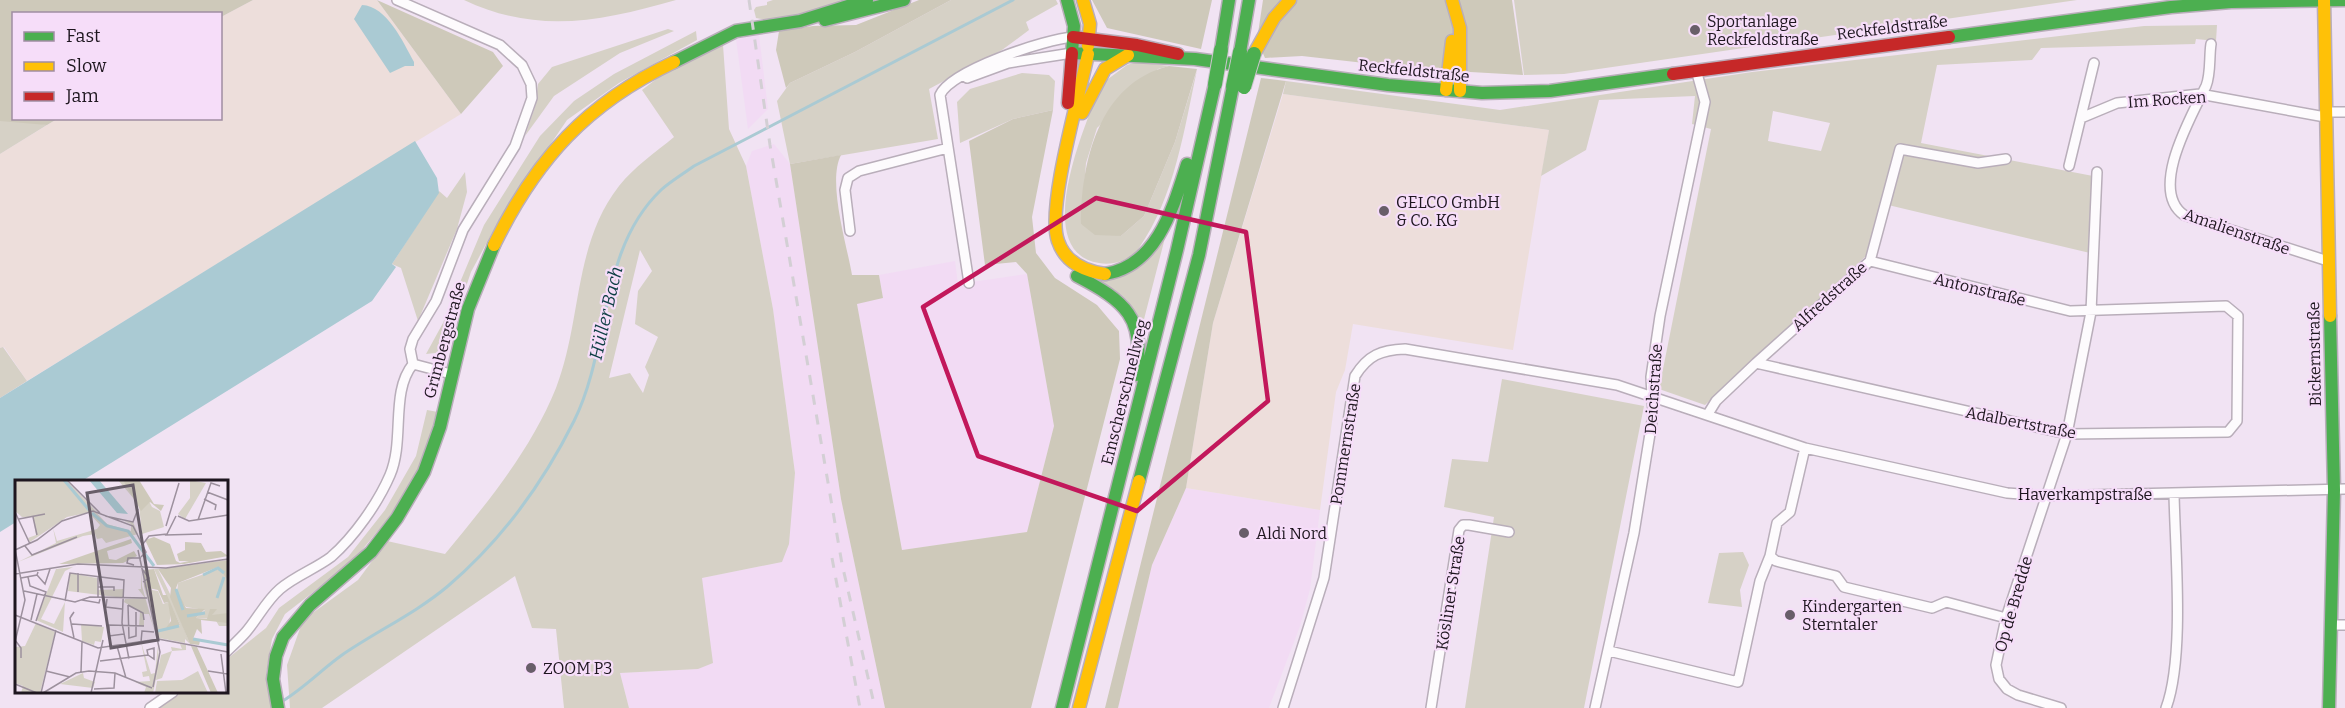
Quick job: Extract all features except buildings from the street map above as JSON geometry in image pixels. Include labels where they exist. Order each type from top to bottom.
[{"type":"main road","points":[[794,22],[867,0]]},
{"type":"main road","points":[[1067,0],[1073,15],[1071,87],[1049,208],[1049,228],[1056,255],[1065,267],[1121,300],[1137,329],[1140,345],[1139,362],[1114,461],[1117,488]]},
{"type":"main road","points":[[1083,0],[1089,14],[1088,54],[1056,213],[1058,242],[1072,264],[1100,275],[1127,271],[1142,261],[1156,239],[1181,183],[1202,113],[1215,84],[1229,0]]},
{"type":"main road","points":[[1079,708],[1198,255],[1216,171],[1247,53],[1249,0]]},
{"type":"main road","points":[[1247,53],[1290,0]]},
{"type":"main road","points":[[1443,0],[1450,13],[1452,28],[1453,91]]},
{"type":"main road","points":[[1452,0],[1461,37],[1453,91]]},
{"type":"main road","name":"Reckfeldstraße","points":[[1072,53],[1195,59],[1453,91],[1503,94],[1550,91],[2171,7],[2231,2],[2345,0]]},
{"type":"main road","name":"Bickernstraße","points":[[2324,1],[2328,261],[2339,490],[2338,625],[2329,708]]},
{"type":"main road","points":[[794,22],[843,16],[890,2]]},
{"type":"main road","name":"Grimbergstraße","points":[[278,708],[274,680],[279,648],[294,618],[369,554],[421,481],[431,458],[468,308],[491,250],[536,175],[566,134],[598,106],[626,87],[733,32],[794,22]]},
{"type":"main road","name":"Reckfeldstraße","points":[[1073,37],[1137,45],[1195,59]]},
{"type":"main road","points":[[1070,138],[1105,69],[1128,55]]},
{"type":"main road","name":"Emscherschnellweg","points":[[1062,708],[1174,261],[1215,84]]},
{"type":"street","name":"Grimbergstraße","points":[[228,650],[246,633],[279,589],[332,556],[370,507],[390,475],[398,448],[401,389],[406,372],[413,364],[410,349],[413,339],[436,301],[464,230],[514,146],[532,98],[531,84],[522,65],[500,45],[397,0]]},
{"type":"street","name":"Reckfeldstraße","points":[[969,283],[940,95],[943,89],[1007,54],[1052,40],[1073,37]]},
{"type":"street","name":"Amalienstraße","points":[[2211,44],[2206,84],[2171,170],[2172,201],[2176,209],[2184,215],[2328,261]]},
{"type":"street","name":"Reckfeldstraße","points":[[959,80],[1008,63],[1072,53]]},
{"type":"street","points":[[2069,166],[2094,63]]},
{"type":"street","name":"Deichstraße","points":[[1595,708],[1634,533],[1653,415],[1651,377],[1662,302],[1705,102],[1696,70]]},
{"type":"street","name":"Im Rocken","points":[[2081,118],[2117,103],[2200,94],[2325,115],[2345,112]]},
{"type":"street","points":[[850,231],[844,190],[848,178],[859,171],[948,148]]},
{"type":"street","name":"Alfredstraße","points":[[1708,414],[1716,401],[1869,261],[1900,149],[1978,163],[2006,159]]},
{"type":"street","points":[[2046,496],[2067,434],[2091,312],[2097,172]]},
{"type":"street","name":"Antonstraße","points":[[1869,261],[2070,311],[2226,306]]},
{"type":"street","name":"Adalbertstraße","points":[[1756,363],[2067,434],[2228,432],[2237,421],[2238,316],[2226,306]]},
{"type":"street","name":"Pommernstraße","points":[[1283,708],[1312,624],[1324,578],[1352,388],[1363,363],[1373,354],[1405,349],[1617,385],[1651,396]]},
{"type":"street","points":[[413,364],[451,374]]},
{"type":"street","name":"Haverkampstraße","points":[[1651,396],[1805,448],[2007,493],[2046,496],[2339,490]]},
{"type":"street","points":[[1609,651],[1738,682],[1760,581],[1770,556],[1777,523],[1790,512],[1805,448]]},
{"type":"street","points":[[2166,708],[2171,690],[2176,633],[2174,494]]},
{"type":"street","name":"Op de Bredde","points":[[2046,496],[2006,618],[1996,665],[1999,679],[2007,689],[2018,695],[2061,708]]},
{"type":"street","name":"Kösliner Straße","points":[[1431,708],[1459,530],[1463,525],[1469,525],[1509,532]]},
{"type":"street","points":[[1770,556],[1776,561],[1836,576],[1844,587],[1932,608],[1946,602],[2006,618]]},
{"type":"street","points":[[150,708],[172,693]]},
{"type":"highlighted area","points":[[1096,198],[1246,232],[1268,401],[1137,511],[978,456],[923,307]]},
{"type":"shaded area","points":[[0,0],[12,12],[12,120],[47,125],[0,154]]},
{"type":"shaded area","points":[[0,0],[253,0],[222,16],[222,12],[12,12],[12,120],[55,120],[47,125],[0,121]]},
{"type":"shaded area","points":[[253,0],[377,0],[461,114],[27,381],[4,347],[0,348],[0,154],[55,120],[222,120],[222,16]]},
{"type":"shaded area","points":[[377,0],[493,52],[503,66],[461,114]]},
{"type":"shaded area","points":[[464,0],[676,0],[622,14],[570,21],[544,21],[518,18],[491,11]]},
{"type":"shaded area","points":[[773,0],[849,0],[791,18],[767,20],[756,18],[754,10],[756,7],[767,5],[767,2]]},
{"type":"shaded area","points":[[919,0],[951,0],[855,52],[790,83],[786,88],[776,50],[779,31],[813,26],[856,25]]},
{"type":"shaded area","points":[[951,0],[1056,0],[1058,4],[1026,22],[1029,30],[1002,50],[929,89],[938,139],[790,164],[777,101],[790,83],[855,52]]},
{"type":"shaded area","points":[[1092,0],[1212,0],[1201,49],[1107,28]]},
{"type":"shaded area","points":[[1263,0],[1512,0],[1523,75],[1418,69],[1302,56],[1265,58],[1257,40]]},
{"type":"shaded area","name":"Sportanlage Reckfeldstraße","points":[[1514,0],[2077,0],[1564,74],[1524,75]]},
{"type":"shaded area","points":[[2217,25],[2216,41],[2196,39],[2195,44],[2041,48],[2032,60],[1937,65],[1921,143],[2093,176],[2090,253],[1884,204],[1867,255],[1705,405],[1659,389],[1711,129],[1692,124],[1695,96],[1599,100],[1586,150],[1541,176],[1549,130],[1283,94],[1286,81],[1500,110],[1752,72],[2144,26]],"holes":[[[1773,111],[1830,123],[1821,151],[1768,141]]]},
{"type":"shaded area","points":[[668,29],[674,31],[620,53],[554,96],[525,136],[535,107],[538,84],[552,67]]},
{"type":"shaded area","points":[[696,31],[697,40],[619,83],[567,120],[499,220],[471,272],[444,352],[426,354],[443,323],[484,225],[540,136],[574,101],[614,74]]},
{"type":"shaded area","points":[[759,35],[768,109],[748,129],[736,39]]},
{"type":"shaded area","points":[[723,45],[729,129],[746,166],[773,309],[795,473],[789,544],[782,562],[702,578],[713,663],[698,669],[620,673],[629,708],[564,708],[556,629],[532,628],[515,576],[322,708],[290,708],[287,665],[303,620],[358,580],[387,541],[445,554],[507,475],[534,433],[556,388],[564,363],[586,258],[593,233],[604,209],[625,179],[674,137],[642,90],[671,68]],"holes":[[[640,250],[652,271],[638,291],[635,324],[658,337],[645,367],[649,375],[643,393],[630,373],[609,378]]]},
{"type":"shaded area","points":[[1137,62],[1169,66],[1158,69],[1097,128],[1086,163],[1081,224],[1121,236],[1144,216],[1175,142],[1197,70],[1177,162],[1170,185],[1151,228],[1139,248],[1131,256],[1116,263],[1104,264],[1078,253],[1067,234],[1065,209],[1069,180],[1087,120],[1105,77],[1108,79],[1127,65]]},
{"type":"shaded area","points":[[1169,66],[1197,69],[1175,142],[1144,216],[1121,236],[1095,235],[1081,224],[1085,176],[1090,151],[1099,128],[1110,107],[1126,89],[1145,75]]},
{"type":"shaded area","points":[[1022,73],[1049,75],[1055,81],[1053,110],[1013,119],[960,143],[957,102],[970,89]]},
{"type":"shaded area","points":[[1261,78],[1286,81],[1213,323],[1186,488],[1152,565],[1118,708],[1105,708]]},
{"type":"shaded area","points":[[1283,94],[1549,130],[1513,350],[1353,324],[1345,370],[1336,392],[1320,510],[1186,488],[1213,323]]},
{"type":"shaded area","points":[[1053,110],[1032,217],[1036,253],[1055,278],[1097,305],[1119,331],[1120,359],[1031,708],[885,708],[841,499],[790,164],[841,155],[837,167],[837,197],[852,275],[879,275],[883,298],[857,304],[902,550],[1027,532],[1054,426],[1027,274],[1016,262],[985,265],[969,141],[1013,119]]},
{"type":"shaded area","points":[[774,144],[790,164],[841,499],[885,708],[629,708],[620,673],[698,669],[702,578],[782,562],[795,473],[773,309],[746,166],[752,151]]},
{"type":"shaded area","points":[[465,172],[467,192],[457,229],[418,321],[401,268],[392,264],[439,191],[447,198]]},
{"type":"shaded area","points":[[1167,230],[1142,327],[1126,300],[1100,281]]},
{"type":"shaded area","points":[[955,261],[958,284],[1027,274],[1054,426],[1027,532],[902,550],[857,303],[883,298],[879,275]]},
{"type":"shaded area","points":[[3,347],[27,381],[0,398],[0,348]]},
{"type":"shaded area","points":[[1502,379],[1644,406],[1584,708],[1465,708],[1494,517],[1444,507],[1452,459],[1488,462]]},
{"type":"shaded area","points":[[427,410],[438,412],[416,477],[386,521],[352,562],[285,614],[272,639],[266,674],[270,680],[273,708],[159,708],[181,693],[228,693],[228,658],[266,628],[279,608],[348,557],[385,510],[416,456]]},
{"type":"shaded area","points":[[1186,488],[1320,510],[1310,589],[1300,626],[1269,708],[1118,708],[1152,565]]},
{"type":"shaded area","points":[[1743,552],[1749,565],[1740,590],[1742,607],[1708,603],[1719,553]]},
{"type":"water","points":[[362,5],[371,7],[387,18],[405,45],[414,66],[405,66],[390,73],[354,19]]},
{"type":"water","points":[[415,141],[437,178],[439,193],[392,264],[396,267],[372,301],[84,480],[15,480],[15,523],[0,532],[0,398]]},
{"type":"waterway","name":"Hüller Bach","points":[[281,702],[342,655],[423,605],[448,586],[486,550],[520,510],[549,466],[574,421],[586,392],[608,300],[626,241],[641,214],[661,190],[694,166],[1013,0]]},
{"type":"railway","points":[[749,0],[770,145],[842,564],[875,708]]},
{"type":"railway","points":[[832,558],[860,708]]},
{"type":"traffic: fast","points":[[674,62],[736,31],[800,21],[867,0]]},
{"type":"traffic: fast","points":[[825,20],[904,0]]},
{"type":"traffic: fast","points":[[1067,0],[1074,26],[1072,53],[1195,59],[1388,85],[1482,93],[1550,91],[1673,74]]},
{"type":"traffic: fast","points":[[1221,50],[1229,0]]},
{"type":"traffic: fast","points":[[1240,52],[1249,0]]},
{"type":"traffic: fast","points":[[1949,37],[2171,7],[2231,2],[2345,0]]},
{"type":"traffic: fast","points":[[1215,84],[1221,50]]},
{"type":"traffic: fast","points":[[1233,86],[1240,52]]},
{"type":"traffic: fast","points":[[1244,87],[1254,54]]},
{"type":"traffic: fast","points":[[1062,708],[1177,250],[1215,84]]},
{"type":"traffic: fast","points":[[1139,481],[1199,255],[1233,86]]},
{"type":"traffic: fast","points":[[1105,274],[1123,269],[1138,260],[1150,247],[1169,216],[1187,164]]},
{"type":"traffic: fast","points":[[278,708],[273,679],[276,656],[283,637],[310,605],[371,552],[397,518],[424,472],[440,427],[468,309],[494,245]]},
{"type":"traffic: fast","points":[[1077,276],[1108,294],[1128,314],[1138,339],[1136,375]]},
{"type":"traffic: fast","points":[[2329,708],[2334,490],[2330,316]]},
{"type":"traffic: slow","points":[[1083,0],[1090,24],[1088,46]]},
{"type":"traffic: slow","points":[[1254,54],[1274,18],[1290,0]]},
{"type":"traffic: slow","points":[[1452,0],[1460,28],[1460,91]]},
{"type":"traffic: slow","points":[[2324,0],[2330,316]]},
{"type":"traffic: slow","points":[[1446,90],[1452,41]]},
{"type":"traffic: slow","points":[[1088,54],[1060,178],[1056,225],[1058,241],[1065,255],[1083,268],[1105,274]]},
{"type":"traffic: slow","points":[[1082,113],[1105,69],[1128,55]]},
{"type":"traffic: slow","points":[[494,245],[528,186],[546,160],[567,137],[615,96],[674,62]]},
{"type":"traffic: slow","points":[[1079,708],[1139,481]]},
{"type":"traffic: jam","points":[[1073,37],[1137,45],[1178,54]]},
{"type":"traffic: jam","points":[[1673,74],[1949,37]]},
{"type":"traffic: jam","points":[[1068,103],[1072,53]]},
{"type":"place","name":"Sportanlage Reckfeldstraße","points":[[1695,30]]},
{"type":"place","name":"GELCO GmbH & Co. KG","points":[[1384,211]]},
{"type":"place","name":"Aldi Nord","points":[[1244,533]]},
{"type":"place","name":"Kindergarten Sterntaler","points":[[1790,615]]},
{"type":"place","name":"ZOOM P3","points":[[531,668]]}]
